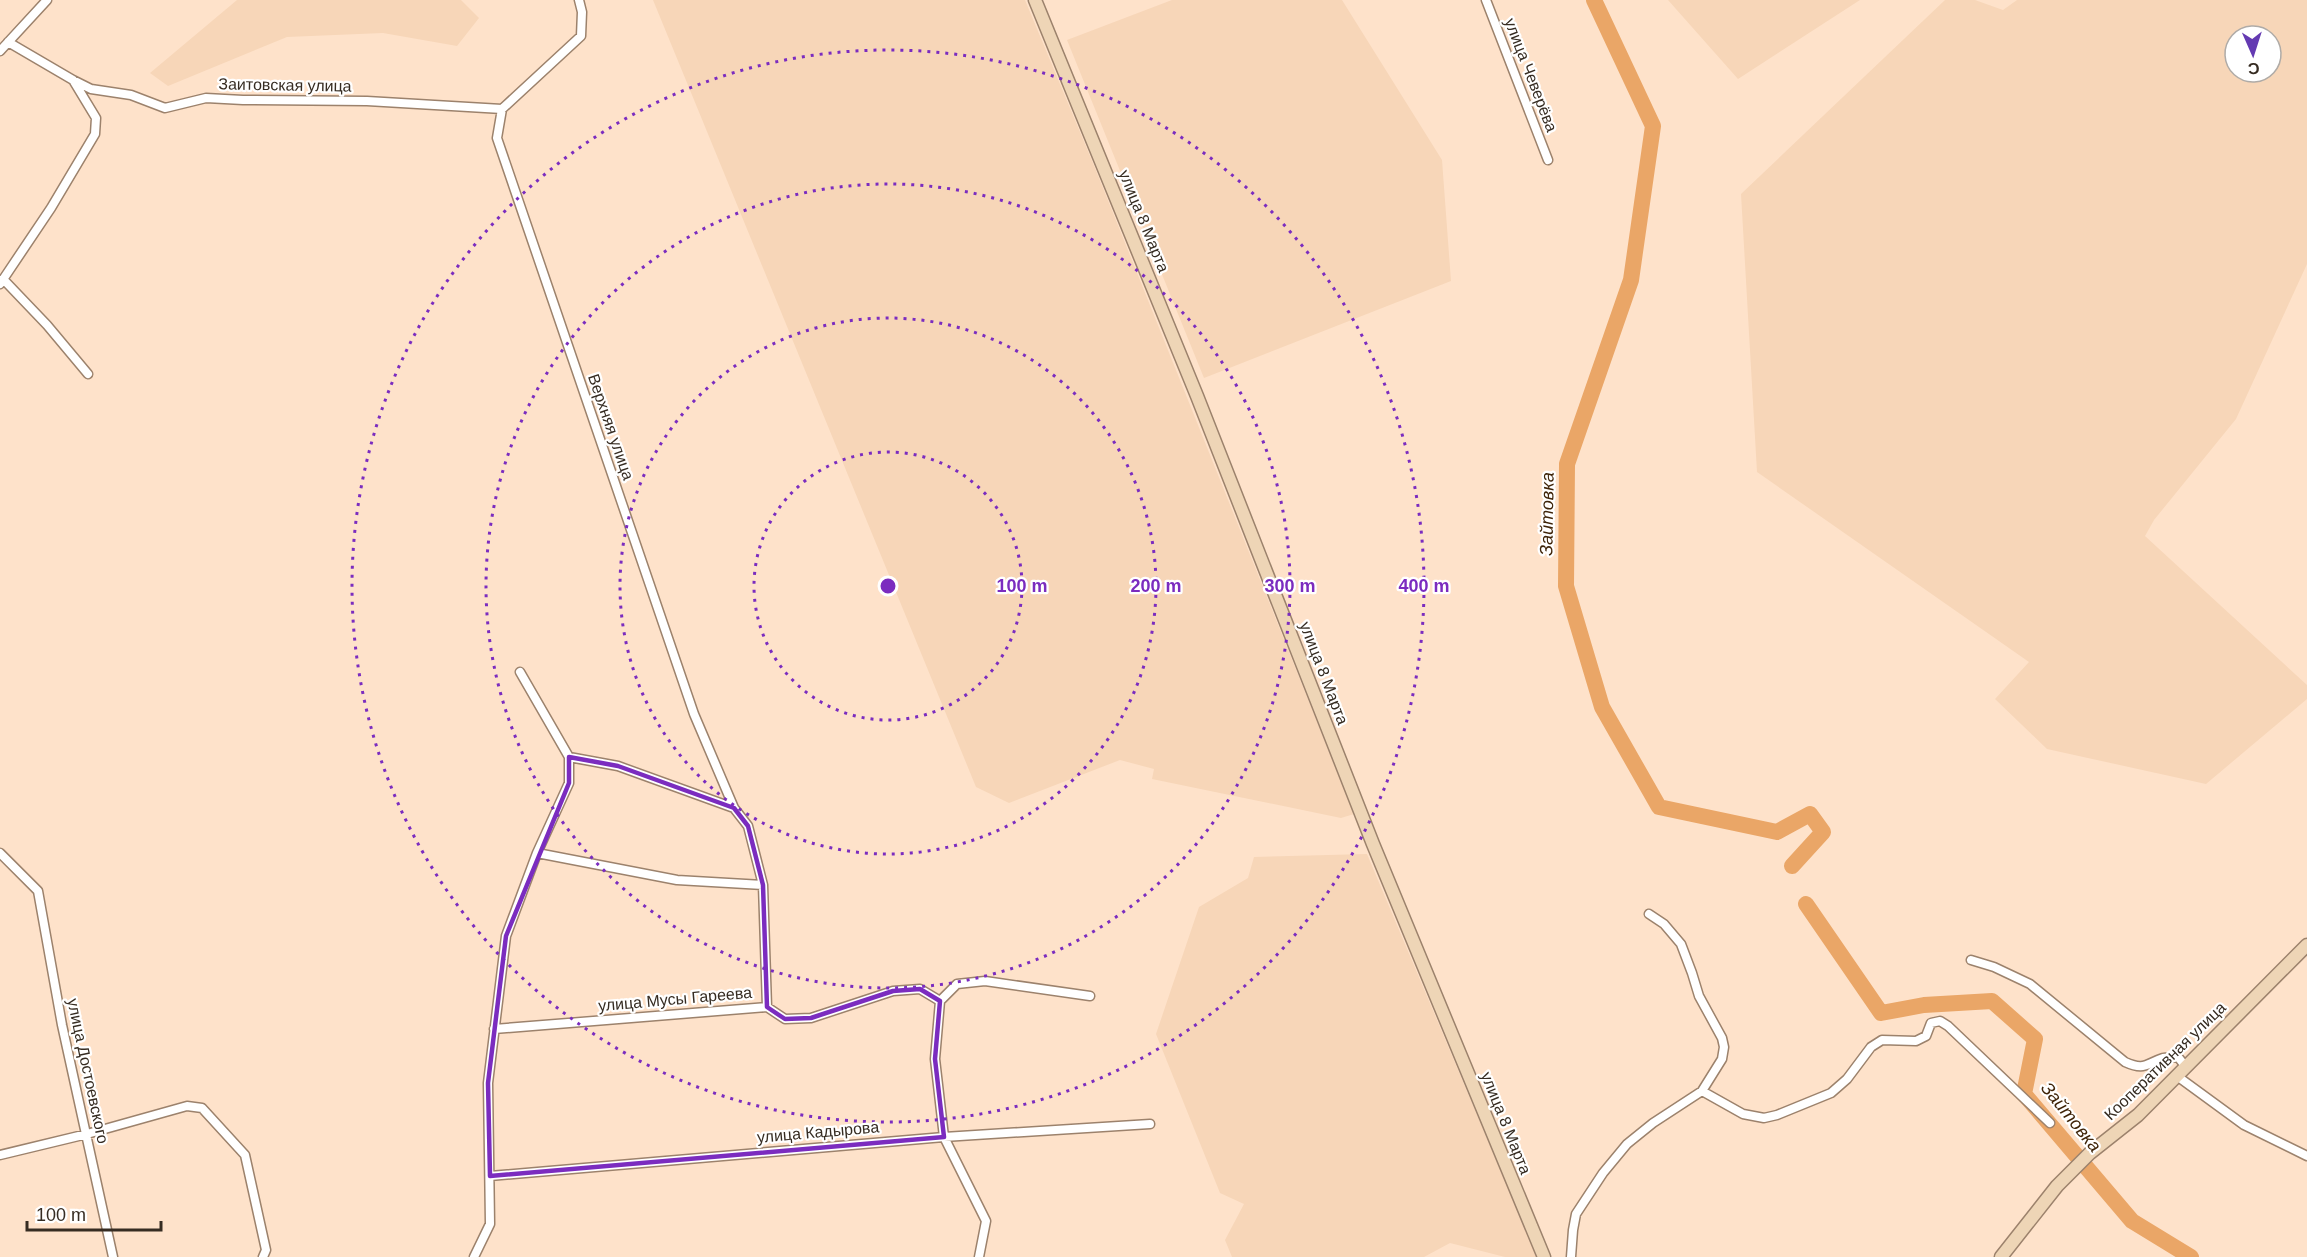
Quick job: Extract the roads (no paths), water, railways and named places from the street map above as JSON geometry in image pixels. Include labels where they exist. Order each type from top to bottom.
[{"type":"main road","name":"улица 8 Марта","points":[[1035,0],[1197,396],[1373,844],[1544,1257]]},
{"type":"main road","name":"Кооперативная улица","points":[[2001,1257],[2057,1185],[2090,1154],[2138,1115],[2307,945]]},
{"type":"street","points":[[0,51],[47,0]]},
{"type":"street","points":[[502,109],[580,36],[582,12],[579,0]]},
{"type":"street","name":"улица Чеверёва","points":[[1486,0],[1548,160]]},
{"type":"street","name":"Заитовская улица","points":[[8,42],[91,89],[131,96],[165,108],[206,98],[367,101],[502,109]]},
{"type":"street","name":"Заитовская улица","points":[[1,281],[51,208],[95,134],[96,118],[73,80]]},
{"type":"street","name":"Верхняя улица","points":[[502,109],[496,138],[694,714],[734,808],[748,826],[763,885],[767,1007]]},
{"type":"street","points":[[1,281],[47,325],[88,374]]},
{"type":"street","points":[[474,1257],[490,1224],[489,1083],[506,936],[537,853],[569,783],[569,758],[520,672]]},
{"type":"street","points":[[569,758],[618,766],[734,808]]},
{"type":"street","name":"улица Достоевского","points":[[0,853],[38,891],[62,1025],[113,1257]]},
{"type":"street","points":[[537,853],[677,880],[763,885]]},
{"type":"street","points":[[1571,1257],[1576,1214],[1603,1173],[1627,1143],[1702,1091],[1722,1059],[1724,1047],[1722,1038],[1699,996],[1681,944],[1664,924],[1649,914]]},
{"type":"street","points":[[1971,960],[1994,967],[2030,984],[2125,1062],[2135,1066],[2149,1066],[2163,1058],[2178,1057],[2182,1072],[2244,1125],[2307,1156]]},
{"type":"street","points":[[979,1257],[986,1221],[944,1137],[935,1059],[940,1001],[957,984],[985,981],[1090,996]]},
{"type":"street","name":"улица Мусы Гареева","points":[[494,1029],[767,1007],[784,1018],[811,1018],[893,991],[920,989],[940,1001]]},
{"type":"street","points":[[1702,1091],[1743,1114],[1764,1118],[1777,1115],[1831,1093],[1847,1079],[1871,1047],[1882,1041],[1916,1041],[1926,1036],[1931,1023],[1940,1021],[2050,1123]]},
{"type":"street","points":[[0,1155],[188,1106],[202,1108],[245,1155],[266,1250],[263,1257]]},
{"type":"street","name":"улица Кадырова","points":[[490,1176],[944,1137],[1149,1124]]},
{"type":"waterway","name":"Зайтовка","points":[[1594,0],[1653,126],[1631,280],[1567,464],[1566,586],[1602,707],[1659,807],[1777,832],[1810,814],[1823,832],[1792,866]]},
{"type":"waterway","name":"Зайтовка","points":[[1806,904],[1881,1013],[1924,1005],[1992,1001],[2035,1039],[2024,1094],[2132,1221],[2191,1257]]}]
